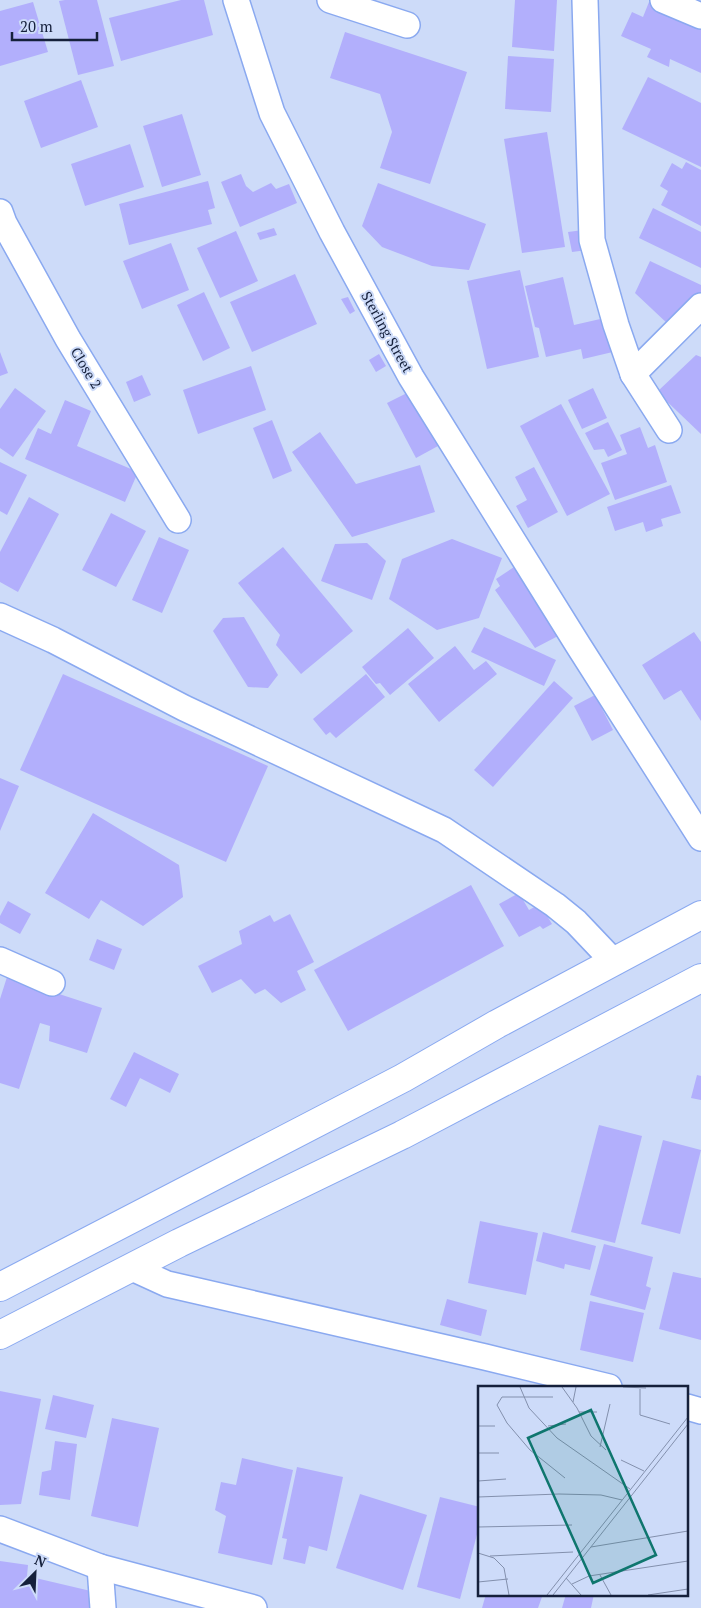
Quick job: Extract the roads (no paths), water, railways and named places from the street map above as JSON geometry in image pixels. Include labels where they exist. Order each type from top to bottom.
[{"type":"main road","points":[[0,1287],[403,1078],[497,1024],[701,915]]},
{"type":"main road","points":[[0,1335],[188,1239],[402,1136],[701,978]]},
{"type":"street","name":"Sterling Street","points":[[236,0],[272,113],[332,232],[411,377],[701,838]]},
{"type":"street","points":[[330,0],[407,25]]},
{"type":"street","points":[[585,0],[592,240],[616,325],[633,374],[669,430]]},
{"type":"street","points":[[663,0],[701,16]]},
{"type":"street","name":"Close 2","points":[[0,212],[4,223],[68,339],[178,520]]},
{"type":"street","points":[[633,374],[701,306]]},
{"type":"street","points":[[0,616],[53,640],[184,708],[444,830],[556,905],[576,922],[614,962]]},
{"type":"street","points":[[0,960],[52,983]]},
{"type":"street","points":[[132,1268],[168,1284],[605,1386]]},
{"type":"street","points":[[688,1407],[701,1411]]},
{"type":"street","points":[[0,1529],[100,1567],[254,1608]]},
{"type":"street","points":[[100,1567],[103,1608]]}]
